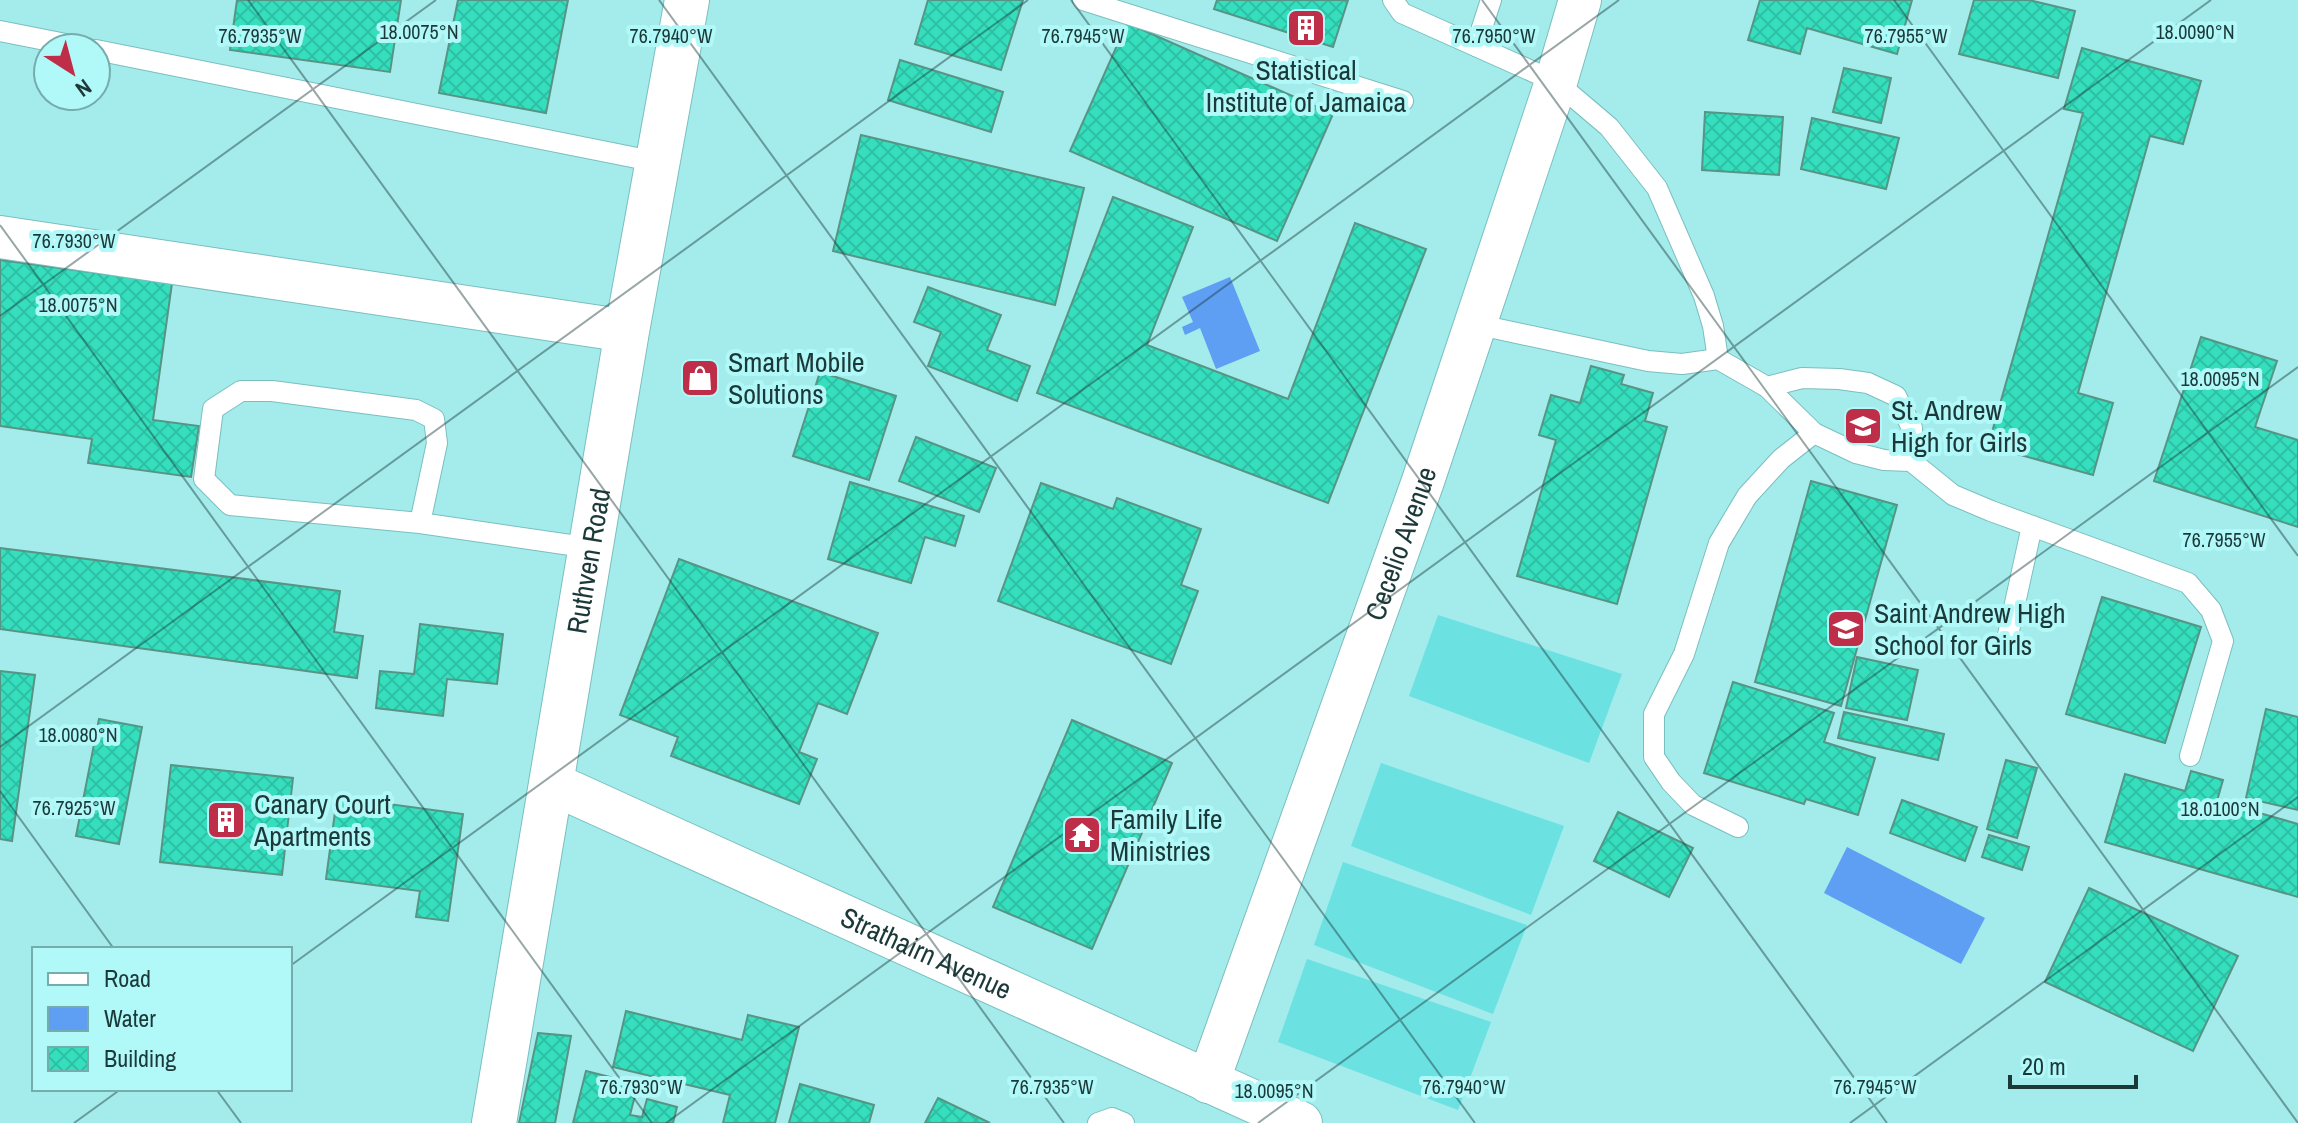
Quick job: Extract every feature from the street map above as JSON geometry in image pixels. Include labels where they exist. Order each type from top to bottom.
[{"type":"street","name":"Ruthven Road","points":[[494,1123],[627,331],[687,0]]},
{"type":"street","name":"Cecelio Avenue","points":[[1208,1082],[1423,481],[1556,82],[1580,0]]},
{"type":"street","points":[[0,237],[627,331]]},
{"type":"street","name":"Strathairn Avenue","points":[[551,783],[1290,1121]]},
{"type":"lane","points":[[1083,0],[1403,101]]},
{"type":"lane","points":[[1393,0],[1402,13],[1556,82],[1609,127],[1657,188],[1704,296],[1718,359]]},
{"type":"lane","points":[[1476,46],[1491,0]]},
{"type":"lane","points":[[0,31],[32,37]]},
{"type":"lane","points":[[112,53],[657,162]]},
{"type":"lane","points":[[1475,324],[1648,361],[1682,364],[1718,359],[1767,387],[1814,433],[1856,453],[1884,460],[1911,461],[1953,495],[2188,583],[2211,610],[2223,641],[2190,756]]},
{"type":"lane","points":[[1767,387],[1802,378],[1839,379],[1868,383],[1896,396],[1912,428],[1911,461]]},
{"type":"lane","points":[[420,523],[437,443],[434,419],[416,410],[272,391],[241,391],[213,409],[204,479],[230,505],[420,523],[591,548]]},
{"type":"lane","points":[[1738,827],[1693,805],[1671,782],[1654,757],[1654,714],[1684,654],[1719,543],[1747,496],[1781,459],[1814,433]]},
{"type":"lane","points":[[2008,635],[2032,526]]},
{"type":"lane","points":[[1098,1123],[1112,1118],[1124,1123]]},
{"type":"shaded area","points":[[1438,615],[1622,674],[1589,763],[1409,696]]},
{"type":"shaded area","points":[[1381,763],[1564,826],[1531,915],[1351,846]]},
{"type":"shaded area","points":[[1343,862],[1527,925],[1493,1014],[1314,945]]},
{"type":"shaded area","points":[[1307,959],[1491,1022],[1458,1110],[1278,1042]]},
{"type":"water","points":[[1230,277],[1260,351],[1216,369],[1200,328],[1185,335],[1182,327],[1193,322],[1182,297]]},
{"type":"water","points":[[1847,847],[1985,918],[1961,964],[1824,893]]},
{"type":"building","points":[[237,0],[401,0],[390,72],[230,50]]},
{"type":"building","points":[[458,0],[568,0],[546,113],[439,93]]},
{"type":"building","points":[[928,0],[1023,0],[1001,70],[915,44]]},
{"type":"building","name":"Statistical Institute of Jamaica","points":[[1217,0],[1348,0],[1333,47],[1214,9]]},
{"type":"building","points":[[1760,0],[1912,0],[1897,54],[1807,28],[1800,54],[1748,40]]},
{"type":"building","points":[[1974,0],[2029,0],[2075,11],[2058,78],[1959,54]]},
{"type":"building","points":[[1127,23],[1333,114],[1277,241],[1070,151]]},
{"type":"building","points":[[2082,48],[2201,81],[2183,144],[2150,136],[2078,393],[2113,403],[2093,475],[1988,446],[2083,113],[2064,109]]},
{"type":"building","points":[[900,60],[1003,92],[991,132],[888,100]]},
{"type":"building","points":[[1844,68],[1891,78],[1881,123],[1833,112]]},
{"type":"building","points":[[1705,112],[1783,117],[1779,175],[1702,170]]},
{"type":"building","points":[[1812,118],[1899,138],[1886,189],[1801,169]]},
{"type":"building","points":[[861,135],[1084,188],[1055,305],[833,251]]},
{"type":"building","points":[[1113,197],[1193,227],[1147,345],[1288,399],[1355,223],[1426,249],[1328,503],[1037,393]]},
{"type":"building","points":[[0,260],[172,283],[153,420],[199,426],[191,477],[88,463],[92,439],[0,426]]},
{"type":"building","points":[[928,287],[1001,315],[987,350],[1030,366],[1017,401],[928,366],[941,332],[914,322]]},
{"type":"building","points":[[2201,337],[2277,361],[2255,427],[2298,440],[2298,527],[2154,481]]},
{"type":"building","points":[[1591,366],[1624,375],[1621,384],[1653,393],[1645,421],[1667,427],[1617,604],[1517,576],[1556,440],[1539,435],[1551,395],[1580,403]]},
{"type":"building","points":[[820,372],[896,396],[869,480],[793,456]]},
{"type":"building","points":[[916,437],[996,468],[979,512],[899,481]]},
{"type":"building","points":[[1811,481],[1897,505],[1841,706],[1755,682]]},
{"type":"building","points":[[850,482],[964,516],[955,546],[925,537],[911,583],[828,559]]},
{"type":"building","points":[[1041,483],[1113,509],[1117,498],[1201,529],[1181,585],[1198,591],[1171,664],[998,601]]},
{"type":"building","points":[[0,548],[340,591],[334,632],[363,636],[357,678],[0,629]]},
{"type":"building","points":[[679,559],[878,633],[847,714],[818,703],[799,752],[817,759],[799,804],[671,756],[678,737],[620,715]]},
{"type":"building","points":[[2102,597],[2201,627],[2165,743],[2066,714]]},
{"type":"building","points":[[420,624],[503,634],[497,684],[447,679],[443,716],[376,708],[380,671],[414,674]]},
{"type":"building","points":[[1857,657],[1918,670],[1907,720],[1846,708]]},
{"type":"building","points":[[0,671],[35,675],[12,841],[0,839]]},
{"type":"building","points":[[1733,682],[1834,713],[1824,742],[1875,758],[1858,815],[1806,799],[1804,804],[1704,773]]},
{"type":"building","points":[[2266,709],[2298,717],[2298,810],[2246,798]]},
{"type":"building","points":[[1844,712],[1944,734],[1938,760],[1838,738]]},
{"type":"building","points":[[99,719],[142,727],[119,844],[76,836]]},
{"type":"building","name":"Family Life Ministries","points":[[1072,720],[1172,763],[1092,949],[993,907]]},
{"type":"building","points":[[2006,760],[2037,768],[2017,838],[1987,829]]},
{"type":"building","name":"Canary Court Apartments","points":[[171,765],[293,778],[282,875],[160,862]]},
{"type":"building","points":[[2191,771],[2223,780],[2217,801],[2298,824],[2298,897],[2105,842],[2125,774],[2185,791]]},
{"type":"building","points":[[337,797],[463,814],[448,921],[416,917],[420,891],[326,879]]},
{"type":"building","points":[[1902,800],[1977,827],[1965,861],[1890,833]]},
{"type":"building","points":[[1618,812],[1693,848],[1669,897],[1594,861]]},
{"type":"building","points":[[1989,835],[2029,847],[2022,870],[1982,857]]},
{"type":"building","points":[[2089,888],[2238,956],[2193,1051],[2045,982]]},
{"type":"building","points":[[626,1011],[742,1040],[748,1015],[799,1027],[775,1123],[723,1123],[730,1095],[613,1067]]},
{"type":"building","points":[[538,1033],[571,1036],[555,1123],[519,1123]]},
{"type":"building","points":[[586,1071],[638,1084],[630,1115],[642,1117],[647,1099],[677,1107],[673,1123],[573,1123]]},
{"type":"building","points":[[800,1084],[874,1105],[869,1123],[789,1123]]},
{"type":"building","points":[[938,1098],[990,1123],[925,1123]]},
{"type":"place","name":"Statistical Institute of Jamaica","points":[[1306,28]]},
{"type":"place","name":"Smart Mobile Solutions","points":[[700,378]]},
{"type":"place","name":"St. Andrew High for Girls","points":[[1863,426]]},
{"type":"place","name":"Saint Andrew High School for Girls","points":[[1846,629]]},
{"type":"place","name":"Canary Court Apartments","points":[[226,820]]},
{"type":"place","name":"Family Life Ministries","points":[[1082,835]]}]
